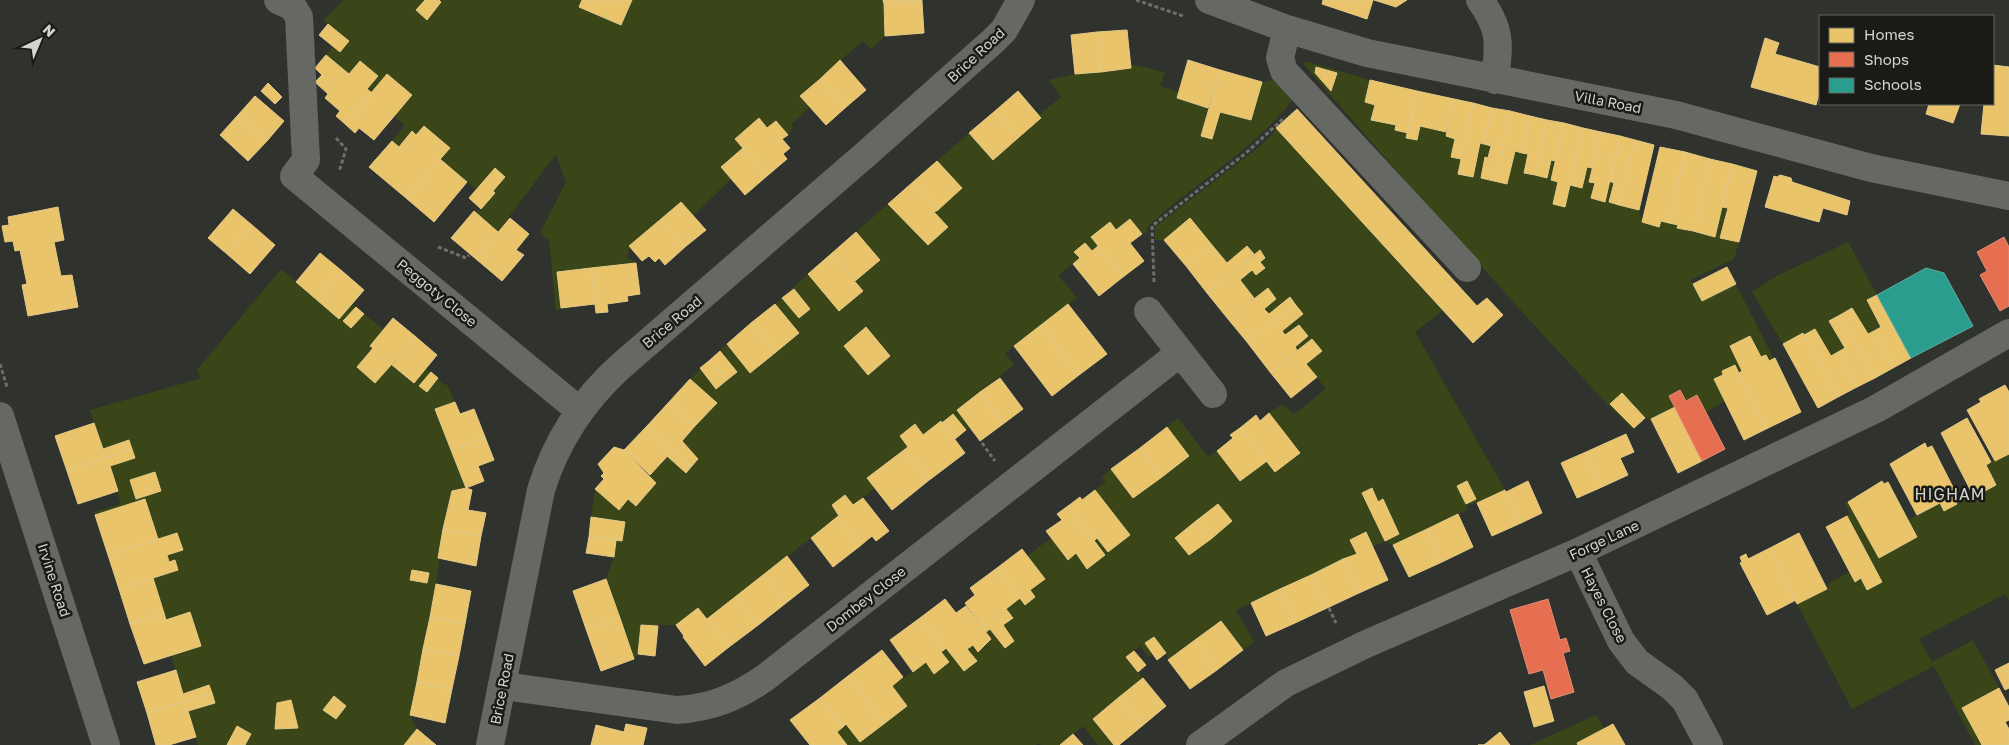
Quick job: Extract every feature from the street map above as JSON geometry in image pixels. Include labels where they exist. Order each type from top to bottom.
[{"type":"street","points":[[278,0],[293,7],[299,17],[305,135]]},
{"type":"street","name":"Brice Road","points":[[490,745],[541,490],[559,444],[580,411],[622,365],[866,154],[1001,33],[1021,0]]},
{"type":"street","name":"Villa Road","points":[[1209,0],[1287,29],[1367,53],[1676,115],[1871,168],[2009,196]]},
{"type":"street","points":[[1480,0],[1496,27],[1499,40],[1495,80]]},
{"type":"street","points":[[1287,29],[1280,58],[1281,66],[1467,268]]},
{"type":"street","name":"Peggoty Close","points":[[305,135],[306,160],[294,176],[580,411]]},
{"type":"street","points":[[1151,300],[1180,353],[1213,394]]},
{"type":"street","name":"Forge Lane","points":[[1200,745],[1286,683],[1364,645],[1578,552],[1876,409],[2009,333]]},
{"type":"street","name":"Dombey Close","points":[[503,686],[677,710],[703,708],[732,698],[780,666],[1180,353]]},
{"type":"street","name":"Irvine Road","points":[[0,416],[106,745]]},
{"type":"street","name":"Hayes Close","points":[[1578,552],[1621,641],[1638,662],[1672,687],[1685,700],[1709,745]]},
{"type":"path","points":[[1151,300],[1152,226],[1246,153],[1308,96]]},
{"type":"path","points":[[305,135],[318,126],[324,128],[346,149],[346,155],[339,173],[339,182]]},
{"type":"path","points":[[438,247],[466,258],[469,254]]},
{"type":"path","points":[[1329,608],[1337,626]]},
{"type":"green space","points":[[344,0],[883,0],[885,36],[871,49],[863,41],[800,95],[810,107],[791,124],[793,127],[788,135],[776,121],[767,128],[759,118],[743,148],[721,167],[731,179],[693,216],[680,202],[630,246],[627,257],[636,263],[557,272],[561,308],[556,311],[549,240],[540,233],[566,182],[556,154],[498,232],[474,211],[481,209],[469,198],[476,189],[440,159],[449,148],[425,126],[416,135],[412,131],[399,147],[392,141],[405,125],[394,116],[412,94],[387,74],[372,93],[367,89],[378,76],[360,61],[349,74],[326,55],[333,46],[349,41],[323,20]]},
{"type":"green space","points":[[1305,61],[1370,80],[1365,102],[1375,105],[1371,120],[1396,125],[1408,133],[1407,138],[1417,140],[1420,126],[1446,132],[1446,136],[1455,139],[1452,157],[1461,159],[1480,143],[1491,146],[1488,158],[1485,158],[1481,178],[1507,184],[1515,151],[1528,154],[1524,173],[1546,178],[1551,160],[1556,161],[1552,180],[1558,182],[1553,204],[1565,207],[1570,185],[1582,188],[1587,167],[1593,168],[1595,183],[1592,198],[1609,181],[1614,183],[1610,202],[1639,210],[1642,222],[1659,227],[1661,221],[1678,225],[1677,228],[1714,237],[1722,207],[1728,208],[1720,237],[1739,242],[1734,259],[1690,280],[1693,284],[1727,267],[1774,359],[1769,361],[1766,355],[1761,357],[1750,336],[1730,346],[1742,371],[1739,373],[1734,365],[1722,371],[1723,375],[1714,379],[1725,401],[1706,412],[1698,395],[1686,401],[1680,390],[1669,396],[1675,407],[1651,419],[1645,418],[1632,430],[1466,249],[1304,65]]},
{"type":"green space","points":[[1130,64],[1165,72],[1160,86],[1179,92],[1177,98],[1208,108],[1201,136],[1212,139],[1220,112],[1251,120],[1262,82],[1273,80],[1292,101],[1259,136],[1166,210],[1148,226],[1147,232],[1142,234],[1130,219],[1116,230],[1110,222],[1091,237],[1098,246],[1092,251],[1085,243],[1075,251],[1080,258],[1058,275],[1077,298],[1005,353],[1014,365],[957,409],[970,427],[955,439],[941,422],[923,435],[914,424],[900,436],[908,447],[868,478],[875,488],[853,505],[845,495],[832,505],[839,516],[707,619],[698,608],[676,625],[641,625],[638,654],[634,659],[606,579],[614,557],[616,540],[622,541],[625,522],[591,517],[595,489],[619,509],[628,499],[636,506],[656,483],[650,475],[673,450],[691,467],[698,459],[682,441],[717,403],[690,379],[727,344],[750,372],[798,332],[775,304],[808,274],[839,311],[863,291],[855,281],[880,260],[856,232],[888,204],[928,245],[947,228],[934,212],[962,188],[937,161],[969,133],[993,160],[1041,119],[1039,115],[1061,97],[1049,80],[1075,74],[1130,68]]},
{"type":"green space","points":[[1276,128],[1443,310],[1415,332],[1505,490],[1477,503],[1466,504],[1468,509],[1393,545],[1385,541],[1373,547],[1366,533],[1351,540],[1357,554],[1236,610],[1254,642],[1243,650],[1221,621],[1168,660],[1166,654],[1157,660],[1153,654],[1148,657],[1140,646],[1126,657],[1143,678],[1093,718],[1114,745],[1098,745],[1083,726],[1060,745],[1041,745],[1039,743],[1036,745],[847,745],[837,732],[846,724],[860,742],[907,706],[892,686],[926,662],[935,673],[949,662],[941,652],[946,648],[964,671],[977,661],[967,649],[973,645],[978,652],[987,646],[986,644],[991,639],[986,632],[990,629],[1005,648],[1014,641],[1003,625],[1013,618],[1006,609],[1020,598],[1025,605],[1035,597],[1030,590],[1045,579],[1027,556],[1051,538],[1067,560],[1076,553],[1087,569],[1105,555],[1094,541],[1097,538],[1108,552],[1130,535],[1095,490],[1106,482],[1101,477],[1111,469],[1134,498],[1189,456],[1167,427],[1178,418],[1208,457],[1217,451],[1240,481],[1267,461],[1275,472],[1300,453],[1269,413],[1282,404],[1294,414],[1326,389],[1306,364],[1322,351],[1312,339],[1297,350],[1295,347],[1308,336],[1299,325],[1285,335],[1282,331],[1303,314],[1290,297],[1269,314],[1264,309],[1276,299],[1268,288],[1254,298],[1240,280],[1265,257],[1260,250],[1254,254],[1247,246],[1227,263],[1190,219],[1164,240],[1155,240],[1155,227],[1259,147],[1272,135]]},
{"type":"green space","points":[[1848,242],[1877,295],[1867,301],[1881,327],[1868,334],[1851,308],[1829,321],[1845,348],[1831,356],[1825,344],[1803,333],[1783,344],[1752,292],[1775,277]]},
{"type":"green space","points":[[281,269],[339,319],[352,304],[384,330],[357,367],[375,382],[391,363],[414,383],[426,368],[445,385],[447,384],[455,402],[435,409],[466,488],[448,504],[436,584],[410,715],[417,729],[404,745],[198,745],[188,711],[214,703],[209,685],[183,694],[171,655],[190,612],[166,620],[153,578],[178,570],[175,560],[169,562],[167,555],[183,550],[177,533],[158,539],[145,500],[95,515],[93,512],[121,504],[110,466],[135,458],[129,440],[103,449],[90,410],[201,378],[197,370]]},
{"type":"green space","points":[[2009,454],[2009,601],[2005,594],[1919,639],[1932,662],[1973,640],[1999,688],[1982,745],[1975,745],[1934,666],[1852,709],[1797,604],[1827,589],[1829,583],[1850,572],[1854,582],[1861,578],[1882,582],[1847,516],[1850,514],[1844,502],[1848,502],[1879,557],[1917,538],[1908,520],[1940,503],[1944,510],[1957,495],[1974,497],[1996,486],[1986,465]]},
{"type":"green space","points":[[1596,715],[1604,729],[1577,743],[1578,745],[1530,745]]},
{"type":"building: Homes","points":[[425,0],[439,0],[441,2],[427,20],[416,10]]},
{"type":"building: Homes","points":[[582,0],[632,0],[621,25],[579,7]]},
{"type":"building: Homes","points":[[883,0],[922,0],[922,2],[884,4]]},
{"type":"building: Homes","points":[[1323,0],[1373,0],[1367,19],[1322,4]]},
{"type":"building: Homes","points":[[1374,0],[1407,0],[1396,7]]},
{"type":"building: Homes","points":[[922,2],[924,33],[885,36],[884,4]]},
{"type":"building: Homes","points":[[328,24],[349,41],[340,52],[319,35]]},
{"type":"building: Homes","points":[[1127,30],[1131,68],[1101,72],[1097,32]]},
{"type":"building: Homes","points":[[1097,32],[1101,72],[1075,74],[1071,35]]},
{"type":"building: Homes","points":[[1765,38],[1779,43],[1775,54],[1819,67],[1819,94],[1816,105],[1751,87]]},
{"type":"building: Homes","points":[[326,55],[349,74],[360,61],[378,76],[367,89],[372,93],[345,124],[336,116],[340,111],[325,98],[328,94],[315,82],[322,75],[315,68]]},
{"type":"building: Homes","points":[[840,60],[866,90],[845,108],[820,79]]},
{"type":"building: Homes","points":[[1188,60],[1220,70],[1208,108],[1177,98]]},
{"type":"building: Homes","points":[[1994,65],[2009,67],[2009,136],[1981,134],[1984,105],[1994,105]]},
{"type":"building: Homes","points":[[1316,67],[1337,73],[1331,91],[1315,73]]},
{"type":"building: Homes","points":[[1220,70],[1262,82],[1251,120],[1220,112],[1212,139],[1201,136]]},
{"type":"building: Homes","points":[[387,74],[412,95],[374,140],[359,128],[355,133],[345,124]]},
{"type":"building: Homes","points":[[820,79],[845,108],[826,125],[800,96]]},
{"type":"building: Homes","points":[[1370,80],[1417,91],[1408,133],[1395,130],[1396,125],[1371,120],[1375,105],[1365,102]]},
{"type":"building: Homes","points":[[268,83],[282,97],[275,104],[261,91]]},
{"type":"building: Homes","points":[[1018,91],[1041,118],[1018,138],[995,111]]},
{"type":"building: Homes","points":[[1417,91],[1454,99],[1446,132],[1420,126],[1417,140],[1406,138]]},
{"type":"building: Homes","points":[[255,96],[284,121],[267,141],[238,115]]},
{"type":"building: Homes","points":[[1454,99],[1473,103],[1461,159],[1451,157],[1455,139],[1446,136]]},
{"type":"building: Homes","points":[[1473,103],[1492,108],[1484,144],[1480,143],[1473,177],[1458,174]]},
{"type":"building: Homes","points":[[1929,105],[1960,105],[1953,123],[1926,114]]},
{"type":"building: Homes","points":[[1492,108],[1510,111],[1494,181],[1481,178],[1485,157],[1488,158],[1491,146],[1484,144]]},
{"type":"building: Homes","points":[[1297,109],[1477,306],[1487,298],[1503,315],[1473,343],[1276,128]]},
{"type":"building: Homes","points":[[995,111],[1018,138],[993,160],[969,133]]},
{"type":"building: Homes","points":[[1510,111],[1530,116],[1522,153],[1515,151],[1507,184],[1494,181]]},
{"type":"building: Homes","points":[[238,115],[267,141],[248,161],[220,135]]},
{"type":"building: Homes","points":[[1530,116],[1547,120],[1535,175],[1524,173],[1528,154],[1522,153]]},
{"type":"building: Homes","points":[[759,118],[767,128],[776,121],[788,135],[782,139],[790,148],[783,154],[787,159],[767,176],[735,139]]},
{"type":"building: Homes","points":[[1547,120],[1564,123],[1556,161],[1551,160],[1547,178],[1535,175]]},
{"type":"building: Homes","points":[[1564,123],[1583,128],[1565,207],[1553,204],[1558,182],[1551,180]]},
{"type":"building: Homes","points":[[424,126],[450,148],[406,198],[369,167],[392,141],[399,147],[412,131],[416,135]]},
{"type":"building: Homes","points":[[1583,128],[1601,132],[1593,168],[1587,167],[1582,188],[1570,185]]},
{"type":"building: Homes","points":[[1601,132],[1620,136],[1605,202],[1591,198],[1595,183],[1589,182]]},
{"type":"building: Homes","points":[[1620,136],[1635,140],[1619,205],[1609,202],[1614,183],[1609,181]]},
{"type":"building: Homes","points":[[1635,140],[1654,145],[1639,210],[1619,205]]},
{"type":"building: Homes","points":[[1660,147],[1685,152],[1669,223],[1661,221],[1659,227],[1642,222]]},
{"type":"building: Homes","points":[[743,148],[767,176],[745,195],[721,167]]},
{"type":"building: Homes","points":[[1685,152],[1710,159],[1693,231],[1677,228],[1678,225],[1669,223]]},
{"type":"building: Homes","points":[[440,159],[467,182],[434,222],[406,198]]},
{"type":"building: Homes","points":[[1710,159],[1732,164],[1715,237],[1693,231]]},
{"type":"building: Homes","points":[[937,161],[962,188],[938,210],[913,182]]},
{"type":"building: Homes","points":[[1732,164],[1757,171],[1739,242],[1720,238],[1728,208],[1722,207]]},
{"type":"building: Homes","points":[[495,168],[505,177],[493,191],[495,193],[481,209],[469,198]]},
{"type":"building: Homes","points":[[1780,175],[1791,178],[1792,182],[1850,201],[1847,215],[1823,208],[1819,222],[1765,207],[1774,176]]},
{"type":"building: Homes","points":[[913,182],[938,210],[934,212],[948,227],[928,245],[888,204]]},
{"type":"building: Homes","points":[[681,202],[706,230],[685,247],[661,219]]},
{"type":"building: Homes","points":[[58,207],[64,240],[54,242],[61,276],[72,275],[78,307],[28,316],[22,285],[27,284],[20,250],[15,251],[13,241],[5,242],[2,226],[9,225],[8,217]]},
{"type":"building: Homes","points":[[233,209],[252,225],[227,254],[208,238]]},
{"type":"building: Homes","points":[[474,211],[498,232],[476,259],[451,238]]},
{"type":"building: Homes","points":[[510,218],[529,234],[516,250],[524,255],[502,281],[476,259]]},
{"type":"building: Homes","points":[[1190,218],[1212,245],[1186,266],[1164,240]]},
{"type":"building: Homes","points":[[661,219],[685,247],[665,265],[659,258],[655,262],[649,256],[642,261],[629,246]]},
{"type":"building: Homes","points":[[1130,219],[1142,234],[1130,243],[1144,261],[1123,277],[1091,237],[1110,222],[1116,230]]},
{"type":"building: Homes","points":[[252,225],[275,245],[250,274],[227,254]]},
{"type":"building: Homes","points":[[856,232],[880,260],[855,281],[831,254]]},
{"type":"building: Homes","points":[[1085,243],[1092,251],[1098,246],[1123,277],[1099,296],[1073,264],[1080,258],[1074,252]]},
{"type":"building: Homes","points":[[1212,245],[1227,263],[1247,246],[1254,254],[1207,293],[1186,266]]},
{"type":"building: Homes","points":[[1260,250],[1265,258],[1260,262],[1265,268],[1256,275],[1252,270],[1240,280],[1254,298],[1228,319],[1207,293]]},
{"type":"building: Homes","points":[[320,253],[342,271],[317,300],[296,282]]},
{"type":"building: Homes","points":[[831,254],[863,291],[839,311],[808,274]]},
{"type":"building: Homes","points":[[636,263],[640,294],[627,296],[628,301],[607,304],[608,312],[596,313],[591,268]]},
{"type":"building: Homes","points":[[1727,267],[1736,284],[1702,301],[1693,284]]},
{"type":"building: Homes","points":[[591,268],[595,304],[561,308],[557,272]]},
{"type":"building: Homes","points":[[342,271],[364,290],[339,319],[317,300]]},
{"type":"building: Homes","points":[[1268,288],[1276,299],[1264,309],[1269,314],[1290,297],[1295,304],[1247,342],[1228,319]]},
{"type":"building: Homes","points":[[794,289],[810,309],[799,318],[782,298]]},
{"type":"building: Homes","points":[[1877,295],[1911,358],[1893,368],[1874,331],[1881,327],[1867,300]]},
{"type":"building: Homes","points":[[775,304],[799,333],[776,352],[751,323]]},
{"type":"building: Homes","points":[[1068,304],[1107,354],[1079,375],[1041,325]]},
{"type":"building: Homes","points":[[1295,304],[1303,314],[1282,331],[1285,335],[1299,325],[1308,336],[1295,347],[1297,350],[1270,372],[1247,342]]},
{"type":"building: Homes","points":[[356,307],[364,314],[351,328],[343,321]]},
{"type":"building: Homes","points":[[1852,308],[1868,334],[1874,331],[1893,368],[1875,378],[1840,315]]},
{"type":"building: Homes","points":[[1840,315],[1875,378],[1857,387],[1838,352],[1845,348],[1829,321]]},
{"type":"building: Homes","points":[[393,318],[416,337],[375,383],[357,367],[373,348],[370,346]]},
{"type":"building: Homes","points":[[751,323],[776,352],[750,373],[727,344]]},
{"type":"building: Homes","points":[[1041,325],[1079,375],[1052,396],[1014,346]]},
{"type":"building: Homes","points":[[866,327],[890,356],[868,375],[844,346]]},
{"type":"building: Homes","points":[[1815,329],[1831,356],[1838,352],[1857,387],[1838,397],[1804,335]]},
{"type":"building: Homes","points":[[1803,333],[1838,397],[1818,408],[1783,344]]},
{"type":"building: Homes","points":[[1750,336],[1761,357],[1766,355],[1769,361],[1775,358],[1801,412],[1766,429],[1739,373],[1742,371],[1730,346]]},
{"type":"building: Homes","points":[[416,337],[437,355],[414,383],[392,365]]},
{"type":"building: Homes","points":[[1312,339],[1322,351],[1306,364],[1317,377],[1291,398],[1270,372]]},
{"type":"building: Homes","points":[[720,351],[737,372],[727,380],[710,360]]},
{"type":"building: Homes","points":[[710,360],[727,380],[716,389],[700,368]]},
{"type":"building: Homes","points":[[1735,365],[1766,429],[1744,440],[1714,379],[1723,375],[1722,371]]},
{"type":"building: Homes","points":[[431,372],[438,378],[427,392],[419,386]]},
{"type":"building: Homes","points":[[1000,378],[1023,409],[1003,424],[980,392]]},
{"type":"building: Homes","points":[[690,379],[717,403],[695,426],[669,402]]},
{"type":"building: Homes","points":[[2005,385],[2009,392],[2009,454],[1995,461],[1967,410],[1981,402],[1979,399]]},
{"type":"building: Homes","points":[[980,392],[1003,424],[980,441],[957,410]]},
{"type":"building: Homes","points":[[1622,393],[1645,418],[1634,428],[1610,404]]},
{"type":"building: Homes","points":[[455,402],[460,414],[474,409],[485,437],[451,450],[435,409]]},
{"type":"building: Homes","points":[[669,402],[695,426],[682,441],[698,459],[691,467],[647,426]]},
{"type":"building: Homes","points":[[1675,407],[1702,461],[1678,473],[1651,419]]},
{"type":"building: Homes","points":[[1269,413],[1300,453],[1275,472],[1240,428],[1256,415],[1260,421]]},
{"type":"building: Homes","points":[[953,414],[966,430],[955,439],[942,423]]},
{"type":"building: Homes","points":[[1967,418],[1991,462],[1986,465],[1996,485],[1974,497],[1941,433]]},
{"type":"building: Homes","points":[[941,421],[965,453],[928,481],[904,450],[908,447],[900,436],[915,424],[923,435]]},
{"type":"building: Homes","points":[[94,423],[103,449],[129,440],[132,449],[67,471],[55,436]]},
{"type":"building: Homes","points":[[647,426],[673,450],[650,475],[624,450]]},
{"type":"building: Homes","points":[[1167,427],[1189,456],[1162,477],[1140,448]]},
{"type":"building: Homes","points":[[1240,428],[1267,461],[1240,481],[1217,451],[1233,438],[1230,435]]},
{"type":"building: Homes","points":[[1626,434],[1634,452],[1620,458],[1628,475],[1602,487],[1586,452]]},
{"type":"building: Homes","points":[[485,437],[494,460],[478,466],[484,481],[466,488],[451,450]]},
{"type":"building: Homes","points":[[1925,443],[1927,448],[1932,446],[1957,495],[1953,496],[1957,504],[1944,511],[1940,503],[1917,515],[1890,464]]},
{"type":"building: Homes","points":[[614,447],[624,450],[656,483],[636,506],[628,499],[619,510],[595,489],[604,479],[601,476],[604,473],[598,464]]},
{"type":"building: Homes","points":[[1140,448],[1162,477],[1133,498],[1111,469]]},
{"type":"building: Homes","points":[[132,449],[135,458],[110,466],[118,491],[78,504],[67,471]]},
{"type":"building: Homes","points":[[673,450],[691,467],[686,473],[667,456]]},
{"type":"building: Homes","points":[[904,450],[928,481],[892,510],[867,478]]},
{"type":"building: Homes","points":[[1586,452],[1602,487],[1577,498],[1561,463]]},
{"type":"building: Homes","points":[[155,472],[161,491],[136,499],[130,480]]},
{"type":"building: Homes","points":[[1467,481],[1476,499],[1466,504],[1457,486]]},
{"type":"building: Homes","points":[[1528,481],[1542,513],[1521,523],[1506,492]]},
{"type":"building: Homes","points":[[1882,481],[1884,484],[1888,482],[1917,537],[1879,558],[1848,502]]},
{"type":"building: Homes","points":[[466,488],[472,490],[468,510],[486,513],[481,536],[443,529],[452,491]]},
{"type":"building: Homes","points":[[1372,488],[1378,502],[1383,499],[1399,534],[1385,541],[1362,493]]},
{"type":"building: Homes","points":[[1095,490],[1130,535],[1108,552],[1097,538],[1094,541],[1068,506],[1080,497],[1082,500]]},
{"type":"building: Homes","points":[[1505,490],[1521,523],[1492,536],[1477,503]]},
{"type":"building: Homes","points":[[845,495],[853,505],[863,498],[889,531],[876,541],[872,536],[860,546],[837,517],[839,516],[832,505]]},
{"type":"building: Homes","points":[[145,499],[158,539],[108,555],[95,515]]},
{"type":"building: Homes","points":[[1218,504],[1232,521],[1211,539],[1196,521]]},
{"type":"building: Homes","points":[[1068,506],[1105,555],[1087,569],[1076,553],[1068,560],[1046,531],[1062,520],[1057,514]]},
{"type":"building: Homes","points":[[1458,514],[1473,547],[1442,562],[1427,529]]},
{"type":"building: Homes","points":[[1847,516],[1882,582],[1867,590],[1861,578],[1855,582],[1826,527]]},
{"type":"building: Homes","points":[[591,517],[625,522],[622,541],[589,537]]},
{"type":"building: Homes","points":[[837,517],[860,546],[833,567],[811,538]]},
{"type":"building: Homes","points":[[1196,521],[1211,539],[1189,555],[1175,538]]},
{"type":"building: Homes","points":[[443,529],[481,536],[476,566],[438,558]]},
{"type":"building: Homes","points":[[1427,529],[1442,562],[1409,577],[1393,545]]},
{"type":"building: Homes","points":[[1366,532],[1388,580],[1359,593],[1343,559],[1357,554],[1350,540]]},
{"type":"building: Homes","points":[[177,533],[183,550],[167,555],[169,562],[175,560],[178,570],[119,589],[108,555]]},
{"type":"building: Homes","points":[[1799,533],[1827,589],[1797,604],[1770,548]]},
{"type":"building: Homes","points":[[589,537],[616,540],[614,557],[586,553]]},
{"type":"building: Homes","points":[[1770,548],[1796,600],[1767,615],[1740,563],[1742,562],[1740,557],[1746,554],[1748,559]]},
{"type":"building: Homes","points":[[1022,549],[1045,579],[1030,590],[1035,597],[1025,605],[997,568]]},
{"type":"building: Homes","points":[[787,556],[809,585],[786,603],[763,575]]},
{"type":"building: Homes","points":[[1343,559],[1359,593],[1327,608],[1311,575]]},
{"type":"building: Homes","points":[[997,568],[1020,598],[1006,609],[1013,618],[1003,625],[1014,641],[1005,648],[990,629],[986,632],[965,603],[975,595],[970,588]]},
{"type":"building: Homes","points":[[412,570],[429,573],[427,583],[410,580]]},
{"type":"building: Homes","points":[[763,575],[786,603],[757,626],[735,597]]},
{"type":"building: Homes","points":[[1311,575],[1327,608],[1295,623],[1280,589]]},
{"type":"building: Homes","points":[[153,578],[164,613],[130,624],[119,589]]},
{"type":"building: Homes","points":[[606,579],[620,618],[586,629],[573,591]]},
{"type":"building: Homes","points":[[436,584],[471,591],[465,624],[430,617]]},
{"type":"building: Homes","points":[[1280,589],[1295,623],[1266,636],[1251,603]]},
{"type":"building: Homes","points":[[735,597],[757,626],[729,647],[707,619]]},
{"type":"building: Homes","points":[[945,599],[956,613],[966,606],[991,639],[978,652],[973,645],[967,649],[977,661],[964,671],[946,648],[944,650],[920,618]]},
{"type":"building: Homes","points":[[698,608],[729,647],[705,666],[676,625]]},
{"type":"building: Homes","points":[[190,612],[201,646],[144,664],[130,624],[164,613],[166,620]]},
{"type":"building: Homes","points":[[430,617],[465,624],[459,656],[423,649]]},
{"type":"building: Homes","points":[[620,618],[634,659],[601,671],[586,629]]},
{"type":"building: Homes","points":[[920,618],[944,650],[941,652],[949,662],[934,674],[926,662],[913,672],[890,640]]},
{"type":"building: Homes","points":[[1221,621],[1243,650],[1217,670],[1195,640]]},
{"type":"building: Homes","points":[[641,625],[658,626],[655,656],[638,654]]},
{"type":"building: Homes","points":[[1154,637],[1166,653],[1157,660],[1145,643]]},
{"type":"building: Homes","points":[[1195,640],[1217,670],[1190,689],[1168,660]]},
{"type":"building: Homes","points":[[423,649],[459,656],[452,689],[417,682]]},
{"type":"building: Homes","points":[[882,650],[903,677],[892,686],[907,706],[885,723],[848,676]]},
{"type":"building: Homes","points":[[1134,651],[1146,665],[1138,672],[1126,657]]},
{"type":"building: Homes","points":[[2009,663],[2009,688],[2005,690],[1995,670]]},
{"type":"building: Homes","points":[[176,670],[183,694],[209,685],[212,693],[147,713],[137,682]]},
{"type":"building: Homes","points":[[848,676],[885,723],[860,742],[846,724],[843,727],[820,698]]},
{"type":"building: Homes","points":[[1143,678],[1166,706],[1142,726],[1118,698]]},
{"type":"building: Homes","points":[[417,682],[452,689],[445,723],[410,715]]},
{"type":"building: Homes","points":[[1544,686],[1554,721],[1534,727],[1524,692]]},
{"type":"building: Homes","points":[[1999,688],[2009,707],[2009,720],[2005,722],[2009,729],[2009,745],[1982,745],[1962,708]]},
{"type":"building: Homes","points":[[212,693],[215,703],[188,711],[196,737],[169,745],[156,745],[147,713]]},
{"type":"building: Homes","points":[[334,696],[346,706],[336,719],[323,710]]},
{"type":"building: Homes","points":[[820,698],[843,727],[837,732],[847,745],[810,745],[790,720]]},
{"type":"building: Homes","points":[[1118,698],[1142,726],[1119,745],[1114,745],[1093,719]]},
{"type":"building: Homes","points":[[291,700],[298,728],[275,729],[277,703]]},
{"type":"building: Homes","points":[[626,724],[647,728],[643,745],[591,745],[596,725],[624,732]]},
{"type":"building: Homes","points":[[1613,724],[1625,745],[1578,745],[1577,743]]},
{"type":"building: Homes","points":[[237,726],[251,734],[245,745],[227,745]]},
{"type":"building: Homes","points":[[417,729],[436,745],[404,745]]},
{"type":"building: Homes","points":[[1500,732],[1510,745],[1484,745]]},
{"type":"building: Homes","points":[[1073,734],[1083,745],[1060,745]]},
{"type":"building: Shops","points":[[2004,237],[2009,247],[2009,306],[2000,311],[1980,275],[1987,271],[1977,252]]},
{"type":"building: Shops","points":[[1680,390],[1686,401],[1697,395],[1725,449],[1702,461],[1669,396]]},
{"type":"building: Shops","points":[[1548,599],[1560,640],[1566,638],[1570,651],[1563,653],[1574,692],[1551,699],[1543,670],[1529,674],[1510,610]]},
{"type":"building: Schools","points":[[1926,268],[1944,273],[1973,326],[1911,358],[1877,295]]},
{"type":"district","name":"HIGHAM","points":[[1950,494]]}]
